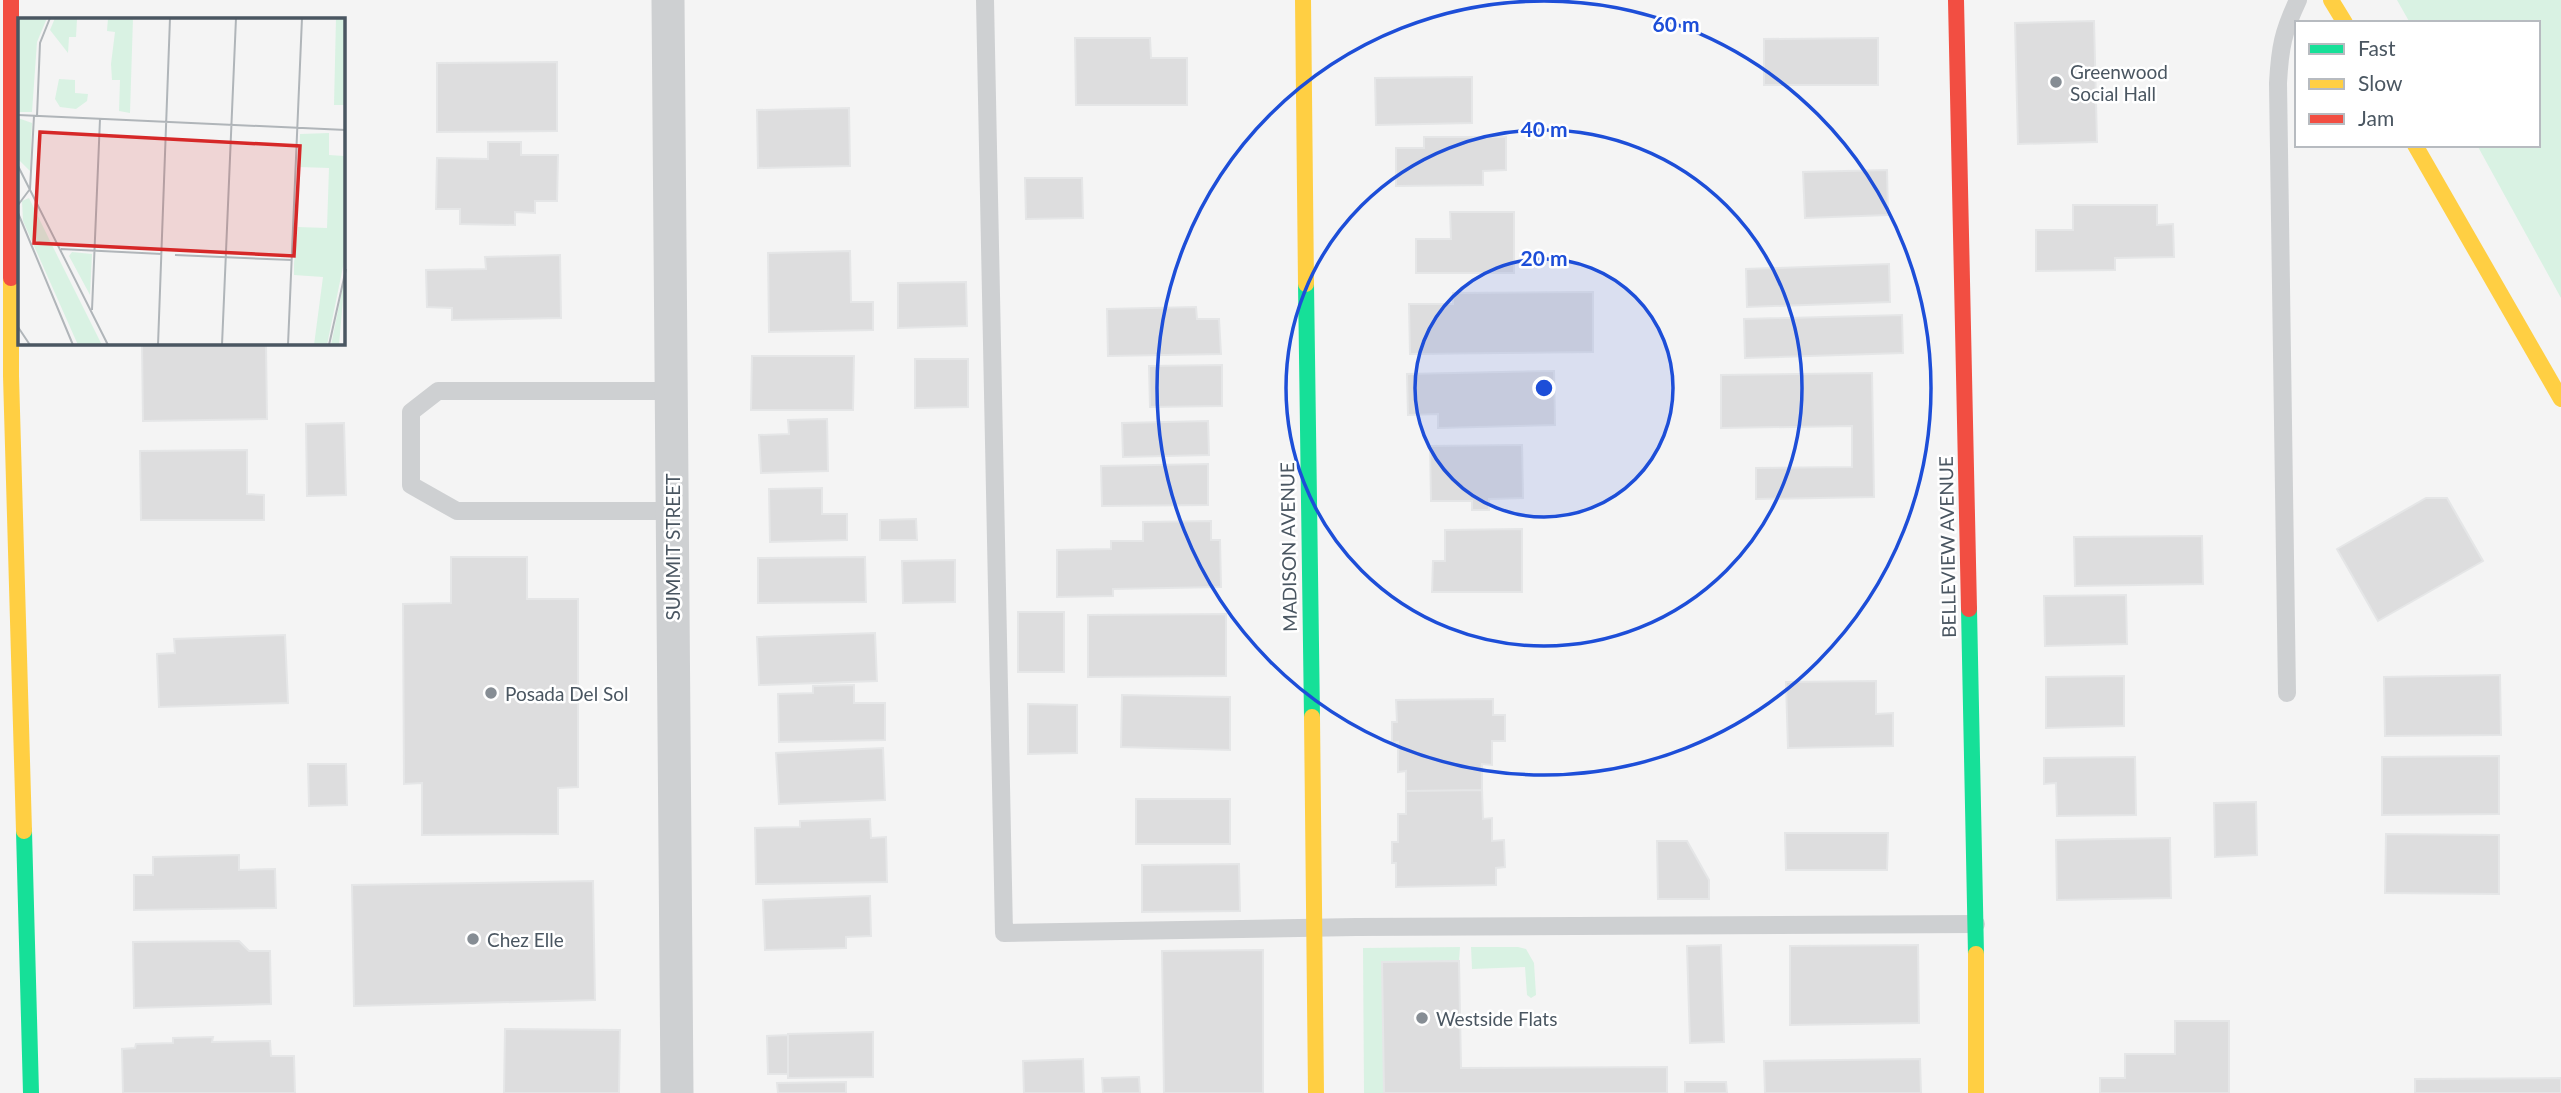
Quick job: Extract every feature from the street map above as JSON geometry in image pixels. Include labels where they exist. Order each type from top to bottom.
[{"type":"street","points":[[11,0],[11,376],[31,1093]]},
{"type":"street","name":"SUMMIT STREET","points":[[668,0],[677,1093]]},
{"type":"street","name":"MADISON AVENUE","points":[[1303,0],[1316,1093]]},
{"type":"street","name":"BELLEVIEW AVENUE","points":[[1956,0],[1976,924],[1976,1093]]},
{"type":"street","points":[[2332,0],[2343,21]]},
{"type":"street","points":[[2416,147],[2561,399]]},
{"type":"lane","points":[[985,0],[1004,933],[1313,928],[1976,924]]},
{"type":"lane","points":[[2287,693],[2278,83],[2280,49],[2286,26],[2298,0]]},
{"type":"lane","points":[[671,391],[438,391],[411,412],[411,485],[457,511],[671,511]]},
{"type":"green space","points":[[2397,0],[2561,0],[2561,298],[2478,147],[2540,147],[2540,21],[2409,21]]},
{"type":"green space","points":[[1460,947],[1459,961],[1382,962],[1384,1093],[1364,1093],[1363,948]]},
{"type":"green space","points":[[1471,947],[1526,949],[1534,963],[1536,995],[1531,998],[1527,995],[1525,967],[1472,969]]},
{"type":"building","name":"Greenwood Social Hall","points":[[2094,21],[2097,142],[2018,144],[2015,23]]},
{"type":"building","points":[[1075,38],[1150,38],[1151,58],[1187,58],[1187,105],[1076,105]]},
{"type":"building","points":[[1878,38],[1878,85],[1764,85],[1764,39]]},
{"type":"building","points":[[557,62],[557,131],[437,132],[437,63]]},
{"type":"building","points":[[1472,77],[1472,123],[1376,125],[1375,78]]},
{"type":"building","points":[[849,108],[850,166],[758,168],[757,110]]},
{"type":"building","points":[[1424,137],[1506,137],[1506,170],[1483,171],[1483,185],[1396,186],[1396,148],[1424,148]]},
{"type":"building","points":[[488,142],[521,142],[521,155],[558,155],[557,201],[535,201],[535,213],[515,212],[515,225],[460,224],[460,209],[436,209],[437,158],[488,159]]},
{"type":"building","points":[[1887,170],[1888,215],[1805,218],[1803,172]]},
{"type":"building","points":[[1025,178],[1082,178],[1083,218],[1026,219]]},
{"type":"building","points":[[2073,205],[2157,205],[2157,225],[2173,224],[2174,257],[2115,258],[2115,270],[2036,271],[2036,230],[2073,230]]},
{"type":"building","points":[[1450,212],[1514,212],[1514,273],[1416,273],[1416,239],[1451,239]]},
{"type":"building","points":[[850,251],[851,302],[873,302],[873,330],[769,332],[768,253]]},
{"type":"building","points":[[560,255],[561,318],[452,320],[452,308],[427,307],[426,270],[486,269],[485,257]]},
{"type":"building","points":[[1889,264],[1890,302],[1747,307],[1746,269]]},
{"type":"building","points":[[966,282],[967,326],[898,328],[898,283]]},
{"type":"building","points":[[1593,292],[1593,352],[1410,354],[1409,304],[1453,304],[1453,293]]},
{"type":"building","points":[[1196,307],[1197,319],[1219,319],[1221,354],[1108,356],[1107,309]]},
{"type":"building","points":[[1902,315],[1903,353],[1745,358],[1744,319]]},
{"type":"building","points":[[142,345],[266,345],[267,419],[143,421]]},
{"type":"building","points":[[752,356],[854,356],[853,410],[751,410]]},
{"type":"building","points":[[915,359],[968,359],[968,407],[915,408]]},
{"type":"building","points":[[1222,365],[1222,406],[1150,407],[1149,366]]},
{"type":"building","points":[[1554,371],[1555,425],[1438,428],[1438,414],[1408,415],[1407,374]]},
{"type":"building","points":[[1872,373],[1874,497],[1756,499],[1756,468],[1852,467],[1852,426],[1721,428],[1721,375]]},
{"type":"building","points":[[827,419],[828,471],[761,473],[759,435],[789,434],[788,420]]},
{"type":"building","points":[[1208,421],[1209,455],[1123,457],[1122,423]]},
{"type":"building","points":[[344,423],[346,495],[307,496],[306,424]]},
{"type":"building","points":[[1522,445],[1523,498],[1489,499],[1489,510],[1472,510],[1472,501],[1431,501],[1430,446]]},
{"type":"building","points":[[247,450],[247,494],[264,495],[264,520],[141,520],[140,451]]},
{"type":"building","points":[[1208,464],[1208,505],[1102,506],[1101,466]]},
{"type":"building","points":[[822,488],[822,514],[847,514],[847,540],[770,542],[769,489]]},
{"type":"building","points":[[2426,498],[2447,498],[2483,561],[2378,621],[2337,549]]},
{"type":"building","points":[[916,519],[917,540],[880,540],[880,520]]},
{"type":"building","points":[[1211,521],[1211,540],[1220,540],[1221,587],[1113,589],[1113,596],[1057,597],[1057,550],[1111,549],[1111,541],[1143,541],[1143,522]]},
{"type":"building","points":[[1522,529],[1522,592],[1432,592],[1433,561],[1445,561],[1445,530]]},
{"type":"building","points":[[2202,536],[2203,584],[2075,586],[2074,537]]},
{"type":"building","name":"Posada Del Sol","points":[[451,557],[527,557],[527,599],[578,599],[578,787],[558,788],[558,834],[422,835],[422,783],[404,784],[403,604],[451,603]]},
{"type":"building","points":[[865,557],[866,602],[758,603],[758,558]]},
{"type":"building","points":[[955,560],[955,602],[903,603],[902,561]]},
{"type":"building","points":[[2126,595],[2127,644],[2045,646],[2044,596]]},
{"type":"building","points":[[1018,612],[1064,612],[1064,672],[1018,672]]},
{"type":"building","points":[[1226,614],[1226,676],[1088,677],[1088,615]]},
{"type":"building","points":[[875,633],[877,681],[759,685],[757,637]]},
{"type":"building","points":[[285,635],[288,703],[159,707],[157,654],[175,653],[174,639]]},
{"type":"building","points":[[2500,675],[2501,735],[2385,736],[2384,677]]},
{"type":"building","points":[[2124,676],[2124,726],[2046,728],[2046,677]]},
{"type":"building","points":[[1876,681],[1876,714],[1893,713],[1893,746],[1788,748],[1786,682]]},
{"type":"building","points":[[854,685],[854,703],[885,703],[885,740],[779,742],[778,694],[813,693],[813,686]]},
{"type":"building","points":[[1122,695],[1230,697],[1230,750],[1121,747]]},
{"type":"building","points":[[1493,699],[1493,715],[1505,715],[1505,741],[1492,741],[1492,765],[1482,764],[1482,790],[1406,791],[1406,771],[1398,772],[1398,742],[1392,743],[1392,722],[1397,722],[1396,700]]},
{"type":"building","points":[[1028,704],[1077,705],[1077,753],[1028,754]]},
{"type":"building","points":[[883,748],[885,800],[779,804],[776,753]]},
{"type":"building","points":[[2499,756],[2499,814],[2382,815],[2382,757]]},
{"type":"building","points":[[2135,757],[2136,815],[2057,816],[2056,783],[2044,784],[2044,758]]},
{"type":"building","points":[[308,764],[346,764],[347,805],[309,806]]},
{"type":"building","points":[[1482,790],[1483,819],[1492,818],[1492,841],[1504,840],[1505,867],[1496,868],[1496,885],[1396,887],[1396,863],[1392,863],[1392,842],[1398,842],[1398,814],[1406,814],[1406,791]]},
{"type":"building","points":[[1136,799],[1230,799],[1230,844],[1136,844]]},
{"type":"building","points":[[2256,802],[2257,855],[2215,857],[2214,803]]},
{"type":"building","points":[[870,819],[871,838],[886,837],[887,882],[756,884],[755,828],[800,827],[800,821]]},
{"type":"building","points":[[1785,833],[1888,833],[1887,870],[1786,870]]},
{"type":"building","points":[[2386,834],[2499,835],[2499,894],[2385,893]]},
{"type":"building","points":[[2170,838],[2171,898],[2057,900],[2056,840]]},
{"type":"building","points":[[1657,841],[1687,841],[1709,880],[1709,899],[1658,899]]},
{"type":"building","points":[[239,855],[239,870],[275,869],[276,908],[134,910],[134,875],[153,875],[153,857]]},
{"type":"building","points":[[1239,864],[1240,911],[1142,912],[1142,865]]},
{"type":"building","name":"Chez Elle","points":[[593,881],[595,1000],[354,1006],[352,885]]},
{"type":"building","points":[[870,896],[871,936],[846,937],[846,948],[765,950],[763,900]]},
{"type":"building","points":[[239,941],[249,951],[270,951],[271,1004],[134,1008],[133,942]]},
{"type":"building","points":[[1721,945],[1724,1042],[1690,1043],[1687,946]]},
{"type":"building","points":[[1918,945],[1919,1023],[1790,1025],[1790,946]]},
{"type":"building","points":[[1263,950],[1263,1093],[1164,1093],[1162,951]]},
{"type":"building","name":"Westside Flats","points":[[1459,961],[1461,1068],[1667,1067],[1667,1093],[1384,1093],[1382,962]]},
{"type":"building","points":[[2175,1021],[2229,1021],[2229,1093],[2100,1093],[2100,1078],[2125,1078],[2125,1054],[2175,1054]]},
{"type":"building","points":[[505,1029],[620,1030],[619,1093],[504,1093]]},
{"type":"building","points":[[873,1032],[873,1077],[788,1078],[788,1034]]},
{"type":"building","points":[[788,1035],[788,1074],[768,1074],[767,1036]]},
{"type":"building","points":[[213,1037],[212,1042],[270,1041],[271,1056],[294,1056],[295,1093],[123,1093],[122,1049],[135,1048],[136,1044],[173,1043],[173,1038]]},
{"type":"building","points":[[1083,1059],[1084,1093],[1024,1093],[1023,1061]]},
{"type":"building","points":[[1920,1059],[1921,1093],[1765,1093],[1764,1061]]},
{"type":"building","points":[[1139,1077],[1140,1093],[1103,1093],[1102,1078]]},
{"type":"building","points":[[2561,1078],[2561,1093],[2415,1093],[2415,1079]]},
{"type":"building","points":[[846,1082],[846,1093],[778,1093],[777,1083]]},
{"type":"building","points":[[1685,1082],[1726,1082],[1727,1093],[1685,1093]]},
{"type":"traffic: fast","points":[[1306,284],[1312,717]]},
{"type":"traffic: fast","points":[[1969,609],[1976,954]]},
{"type":"traffic: fast","points":[[24,831],[31,1093]]},
{"type":"traffic: slow","points":[[1303,0],[1306,284]]},
{"type":"traffic: slow","points":[[2331,0],[2344,21]]},
{"type":"traffic: slow","points":[[2416,147],[2561,399]]},
{"type":"traffic: slow","points":[[11,278],[11,376],[24,831]]},
{"type":"traffic: slow","points":[[1312,717],[1316,1093]]},
{"type":"traffic: slow","points":[[1976,954],[1976,1093]]},
{"type":"traffic: jam","points":[[11,0],[11,278]]},
{"type":"traffic: jam","points":[[1956,0],[1969,609]]},
{"type":"place","name":"Greenwood Social Hall","points":[[2056,82]]},
{"type":"place","name":"Posada Del Sol","points":[[491,693]]},
{"type":"place","name":"Chez Elle","points":[[473,939]]},
{"type":"place","name":"Westside Flats","points":[[1422,1018]]}]
